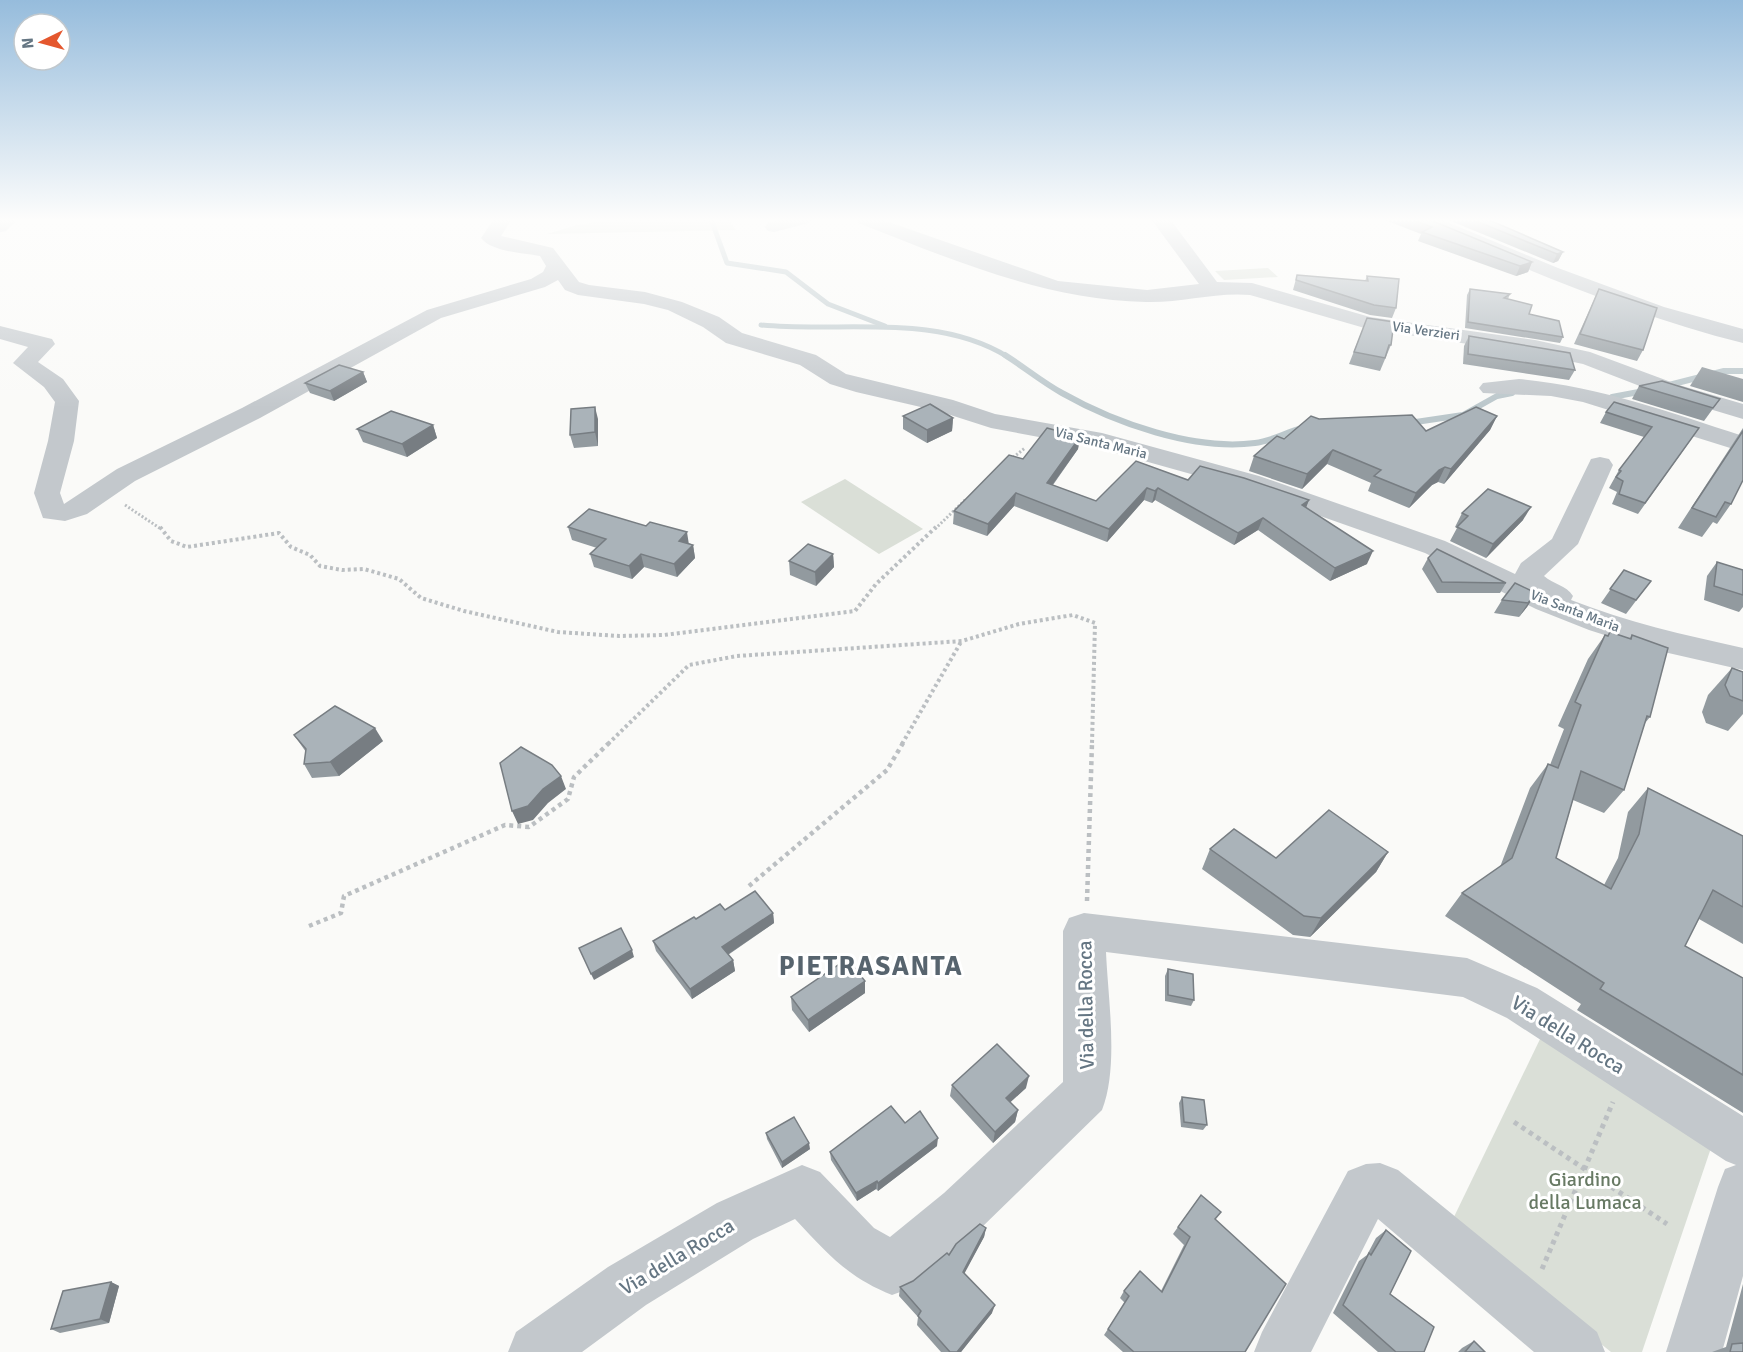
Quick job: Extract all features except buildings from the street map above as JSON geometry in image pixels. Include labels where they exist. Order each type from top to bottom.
[{"type":"street","points":[[0,332],[44,344],[24,363],[55,384],[56,389],[67,401],[61,441],[47,493],[52,512],[64,513],[77,508],[126,475],[251,413],[434,314],[540,282]]},
{"type":"street","name":"Via Santa Maria","points":[[569,282],[572,286],[585,291],[638,297],[675,306],[711,321],[734,338],[808,360],[838,379],[864,387],[945,405],[991,422],[1050,430],[1102,441],[1273,490],[1435,547],[1547,602],[1600,623],[1642,636],[1743,658]]},
{"type":"street","name":"Via Verzieri","points":[[1039,282],[1147,296],[1212,289],[1252,289],[1368,323],[1535,347],[1590,359],[1671,390],[1743,412]]},
{"type":"street","points":[[1207,282],[1212,289]]},
{"type":"street","points":[[1579,282],[1657,310],[1743,336]]},
{"type":"street","points":[[1491,388],[1509,386],[1575,394],[1630,408],[1743,444]]},
{"type":"street","points":[[1600,465],[1564,544],[1531,570],[1528,578],[1539,588],[1572,602],[1600,623]]},
{"type":"street","name":"Via della Rocca","points":[[536,1352],[627,1286],[735,1221],[802,1190],[856,1246],[892,1269],[970,1203],[1085,1093],[1088,1059],[1084,931],[1467,978],[1522,1003],[1743,1144]]},
{"type":"street","points":[[1694,1352],[1743,1187]]},
{"type":"street","points":[[1282,1352],[1366,1189],[1380,1188],[1577,1352]]},
{"type":"path","points":[[1003,465],[1050,430]]},
{"type":"path","points":[[100,492],[159,526],[171,541],[187,547],[279,533],[291,547],[310,555],[320,566],[342,570],[364,569],[399,579],[421,598],[453,608],[558,632],[619,636],[664,635],[855,611],[876,584],[971,494]]},
{"type":"path","points":[[309,926],[341,913],[344,896],[505,825],[529,827],[568,799],[574,777],[689,665],[737,656],[962,641],[1019,624],[1073,615],[1095,623],[1087,919],[1084,931]]},
{"type":"path","points":[[749,886],[887,770],[962,641]]},
{"type":"path","points":[[1539,1278],[1625,1070]]},
{"type":"path","points":[[1514,1122],[1667,1224]]},
{"type":"green space","points":[[845,479],[923,529],[879,554],[801,502]]},
{"type":"green space","name":"Giardino della Lumaca","points":[[1542,1035],[1712,1145],[1642,1352],[1611,1352],[1451,1223]]},
{"type":"waterway","points":[[799,282],[828,304],[885,326]]},
{"type":"waterway","points":[[761,325],[919,329],[950,334],[980,343],[1008,357]]},
{"type":"waterway","points":[[1008,357],[1055,389],[1106,415],[1181,439],[1207,443],[1255,443],[1303,428]]},
{"type":"waterway","points":[[1669,385],[1724,371],[1743,371]]},
{"type":"waterway","points":[[1612,397],[1644,391]]},
{"type":"waterway","points":[[1409,423],[1463,415],[1497,396],[1512,393]]},
{"type":"district","name":"PIETRASANTA","points":[[871,966]]}]
